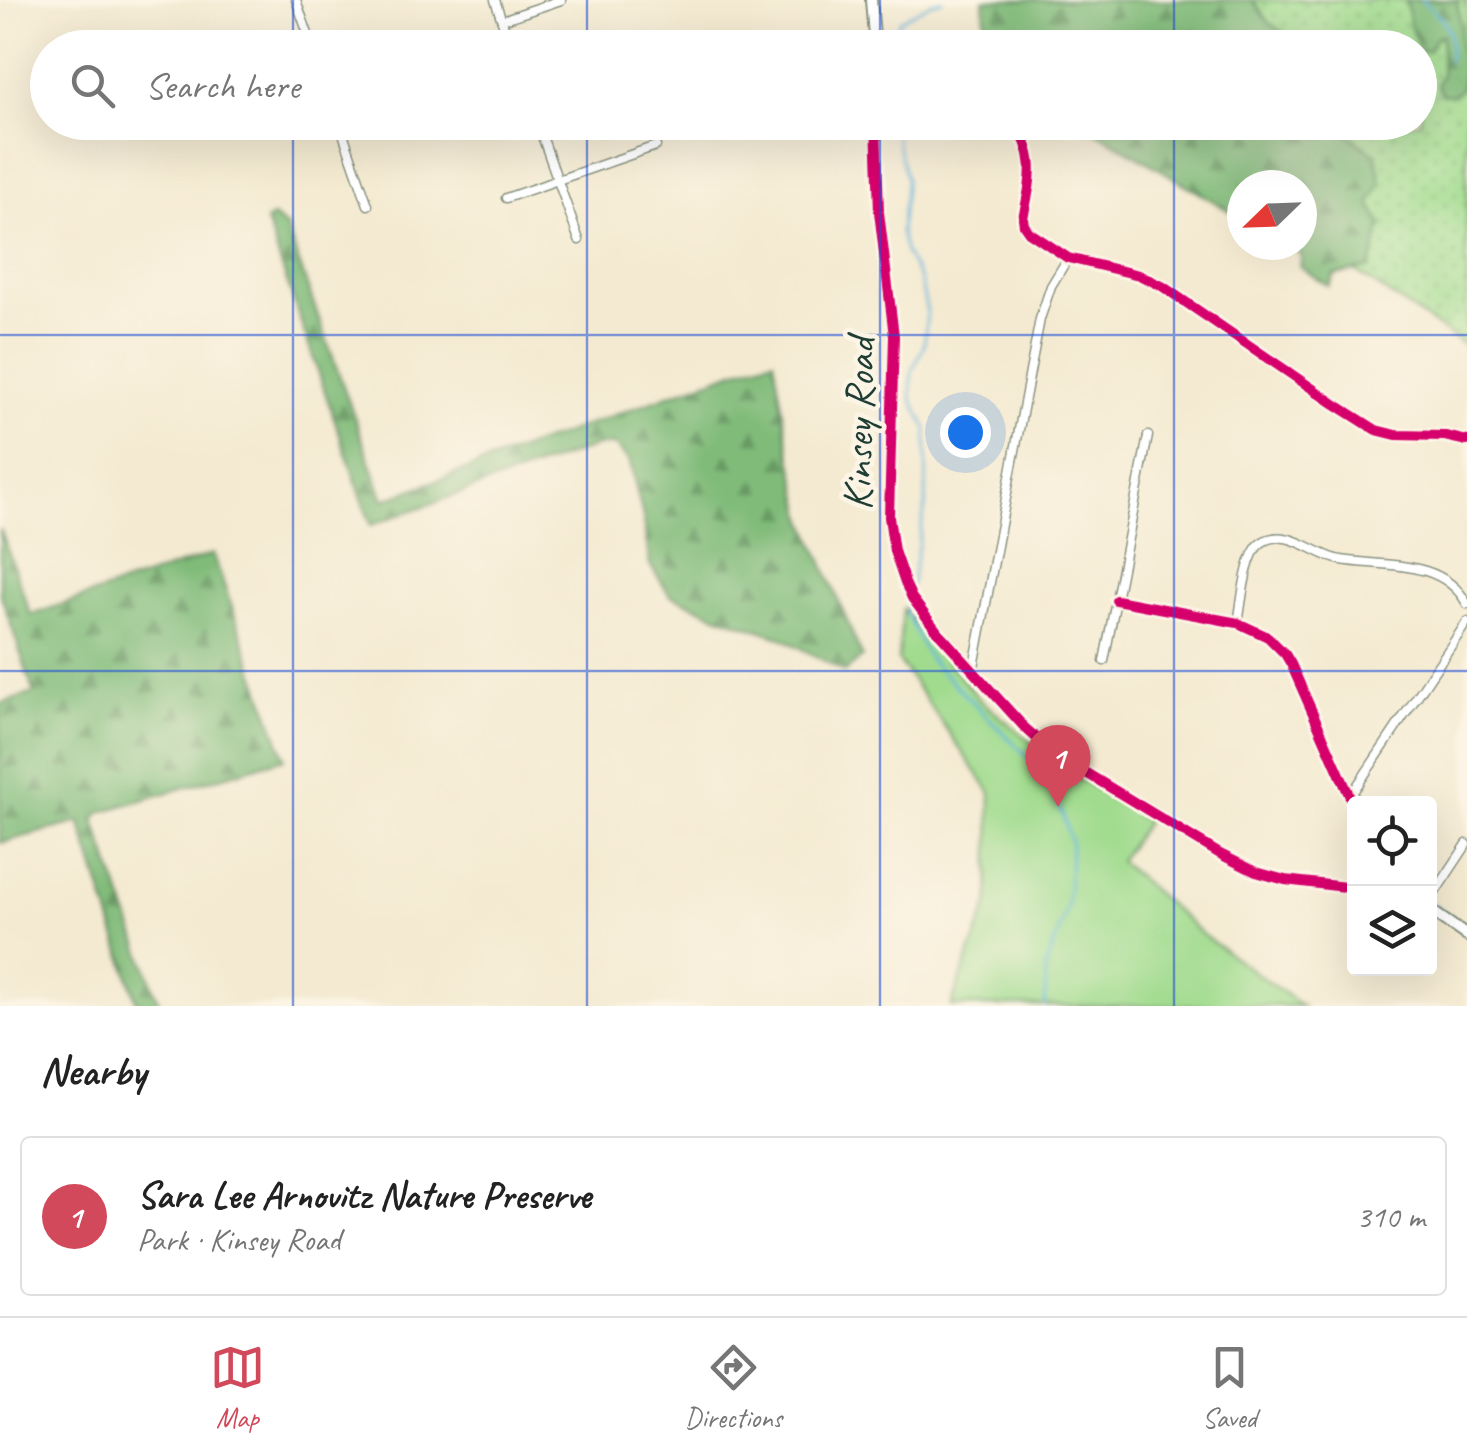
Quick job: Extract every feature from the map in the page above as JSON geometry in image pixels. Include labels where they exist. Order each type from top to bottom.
[{"type":"street","points":[[296,0],[307,30]]},
{"type":"street","points":[[495,0],[505,30]]},
{"type":"street","points":[[502,20],[561,0]]},
{"type":"street","points":[[871,0],[874,30]]},
{"type":"street","points":[[345,140],[368,205]]},
{"type":"street","points":[[543,140],[579,240]]},
{"type":"street","name":"Kinsey Road","points":[[877,140],[879,212],[894,336],[889,517],[894,550],[916,604],[1025,728],[1057,754],[1256,872],[1284,880],[1347,887]]},
{"type":"street","points":[[1024,140],[1032,174],[1023,218],[1029,232],[1068,258],[1138,274],[1162,286],[1376,430],[1467,440]]},
{"type":"street","points":[[506,198],[656,146]]},
{"type":"street","points":[[973,672],[1040,320],[1051,286],[1068,258]]},
{"type":"street","points":[[1104,661],[1148,436]]},
{"type":"street","points":[[1238,623],[1251,555],[1262,542],[1277,537],[1337,559],[1420,569],[1461,594],[1467,604]]},
{"type":"street","points":[[1116,600],[1238,623],[1261,632],[1285,654],[1350,795]]},
{"type":"street","points":[[1350,795],[1467,622]]},
{"type":"street","points":[[1437,889],[1467,844]]},
{"type":"street","points":[[1437,915],[1467,936]]},
{"type":"green space","points":[[984,0],[1253,0],[1268,22],[1280,30],[985,30]]},
{"type":"green space","points":[[1218,0],[1467,0],[1467,347],[1321,248],[1317,232],[1317,170],[1301,170],[1293,140],[1437,140],[1437,30],[1236,30]]},
{"type":"green space","points":[[1406,0],[1457,0],[1464,71],[1461,90],[1441,94],[1437,84],[1441,75],[1442,35],[1437,37],[1437,30],[1411,29]]},
{"type":"green space","points":[[1111,140],[1356,140],[1376,155],[1381,184],[1370,203],[1382,226],[1370,268],[1335,275],[1328,286],[1300,267],[1301,260],[1317,260],[1317,170],[1227,170],[1227,209]]},
{"type":"green space","points":[[273,217],[286,227],[384,500],[774,359],[805,520],[862,657],[845,672],[780,637],[670,595],[650,565],[630,462],[615,445],[596,446],[371,525],[266,221]]},
{"type":"green space","points":[[0,529],[31,615],[213,554],[285,758],[101,812],[94,819],[160,1006],[138,1006],[80,822],[0,843],[0,704],[34,693],[0,592]]},
{"type":"green space","points":[[903,609],[980,700],[1063,768],[1147,821],[1119,861],[1204,936],[1302,1006],[951,1006],[989,902],[991,793],[898,660]]},
{"type":"waterway","points":[[896,30],[900,20],[943,0]]},
{"type":"waterway","points":[[1421,0],[1446,26],[1450,41],[1448,61]]},
{"type":"waterway","points":[[896,140],[906,179],[900,232],[905,253],[920,280],[927,312],[924,346],[912,371],[911,397],[927,429],[926,502],[911,587]]},
{"type":"waterway","points":[[908,599],[906,613],[929,659],[1051,783],[1066,825],[1071,844],[1067,909],[1046,966],[1045,1006]]},
{"type":"waterway","points":[[1437,907],[1467,928]]},
{"type":"cycle path","points":[[877,140],[879,212],[894,336],[889,517],[894,551],[912,598],[1025,728],[1078,768],[1256,872],[1285,880],[1347,887]]},
{"type":"cycle path","points":[[1024,140],[1031,168],[1023,218],[1029,232],[1068,258],[1139,275],[1162,286],[1376,430],[1467,441]]},
{"type":"cycle path","points":[[1116,600],[1238,623],[1268,637],[1291,664],[1350,796]]},
{"type":"place","name":"Sara Lee Arnovitz Nature Preserve","points":[[1058,807]]}]
